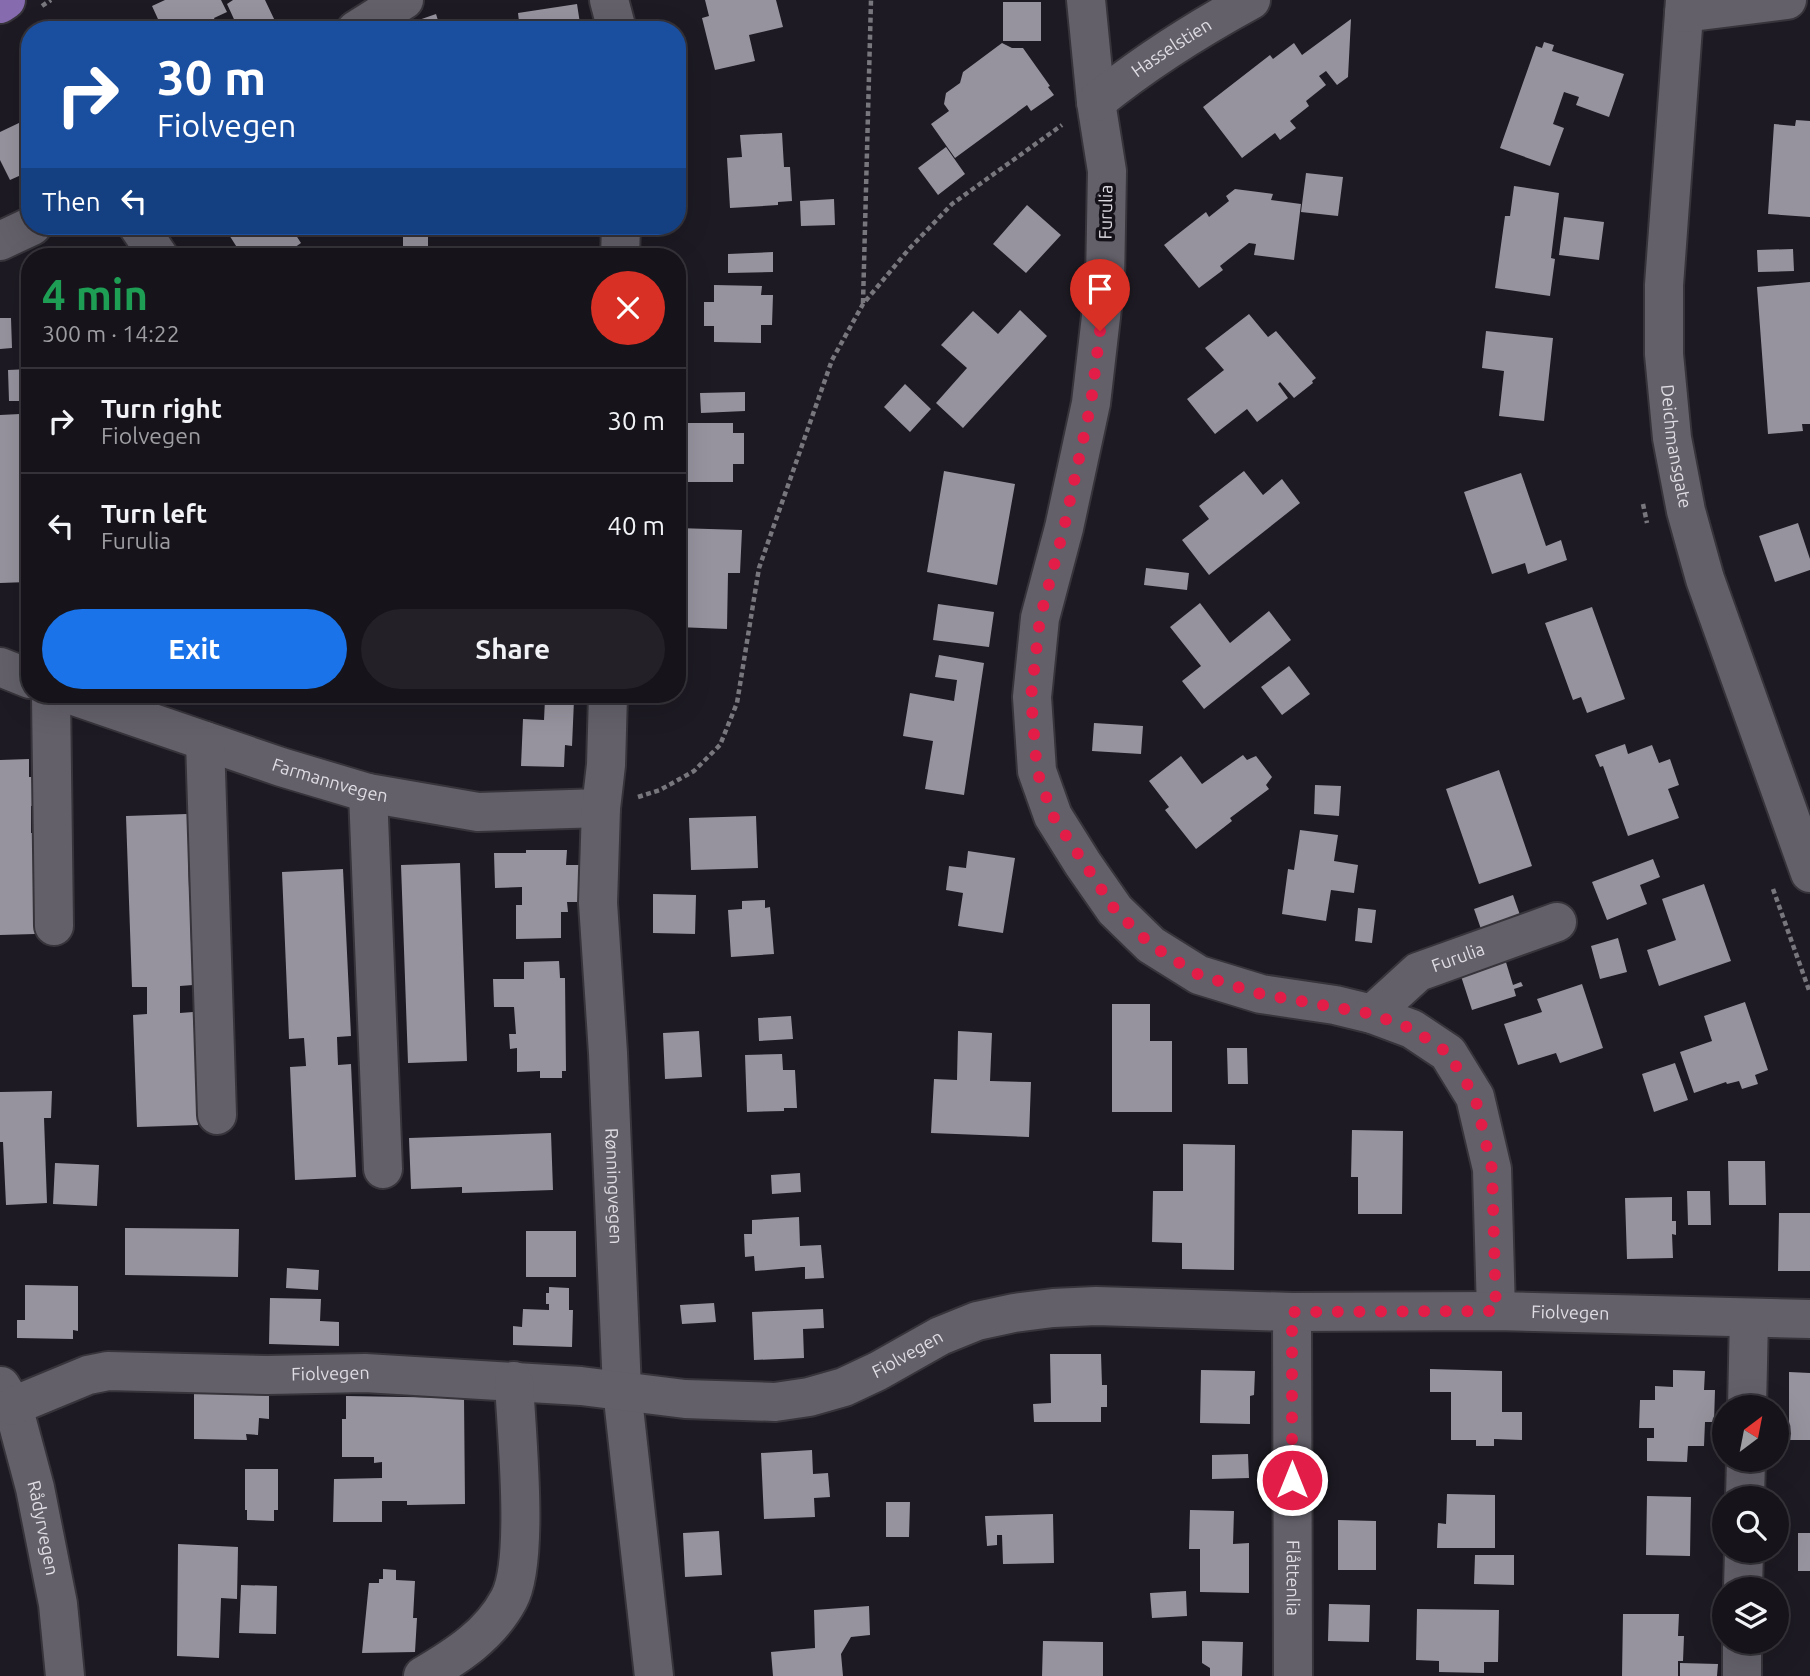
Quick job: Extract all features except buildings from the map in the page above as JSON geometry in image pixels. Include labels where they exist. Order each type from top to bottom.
[{"type":"main road","points":[[0,4],[6,0]]},
{"type":"street","points":[[370,21],[404,0]]},
{"type":"street","points":[[609,0],[615,21]]},
{"type":"street","name":"Furulia","points":[[1086,0],[1096,102],[1107,171],[1105,282],[1091,403],[1064,528],[1040,618],[1031,697],[1037,771],[1053,816],[1083,864],[1115,910],[1151,945],[1199,975],[1261,994],[1372,1014],[1412,1029],[1448,1053],[1475,1097],[1492,1169],[1496,1311]]},
{"type":"street","name":"Hasselstien","points":[[1096,102],[1133,72],[1191,33],[1251,0]]},
{"type":"street","points":[[1685,6],[1787,0]]},
{"type":"street","name":"Deichmansgate","points":[[1685,6],[1664,285],[1664,354],[1672,438],[1686,510],[1704,579],[1810,873]]},
{"type":"street","points":[[31,703],[54,926]]},
{"type":"street","name":"Farmannvegen","points":[[94,703],[281,768],[368,793],[478,812],[601,808]]},
{"type":"street","name":"Rønningvegen","points":[[608,703],[598,903],[608,1053],[622,1390],[654,1676]]},
{"type":"street","points":[[205,741],[217,1115]]},
{"type":"street","points":[[368,793],[383,1169]]},
{"type":"street","name":"Furulia","points":[[1372,1014],[1418,972],[1557,922]]},
{"type":"street","name":"Fiolvegen","points":[[6,1395],[108,1371],[267,1375],[365,1374],[514,1381],[622,1390],[685,1399],[775,1402],[810,1397],[844,1387],[940,1336],[977,1321],[1014,1312],[1096,1306],[1292,1312],[1496,1311],[1810,1320]]},
{"type":"street","name":"Flåttenlia","points":[[1292,1312],[1293,1676]]},
{"type":"street","points":[[1747,1395],[1749,1318]]},
{"type":"street","points":[[423,1676],[469,1647],[497,1619],[511,1597],[516,1575],[520,1528],[514,1381]]},
{"type":"street","name":"Rådyrvegen","points":[[6,1395],[35,1488],[58,1604],[65,1676]]},
{"type":"street","points":[[1742,1654],[1742,1676]]},
{"type":"path","points":[[863,304],[871,0]]},
{"type":"path","points":[[601,808],[660,790],[694,771],[720,745],[737,703],[759,568],[832,360],[863,304],[909,249],[952,204],[1018,154],[1096,102]]},
{"type":"route","points":[[1100,331],[1091,403],[1064,528],[1040,618],[1031,697],[1037,771],[1053,816],[1115,910],[1151,945],[1199,975],[1261,994],[1335,1005],[1372,1014],[1412,1029],[1448,1053],[1475,1097],[1492,1169],[1496,1311],[1292,1312],[1292,1480]]}]
